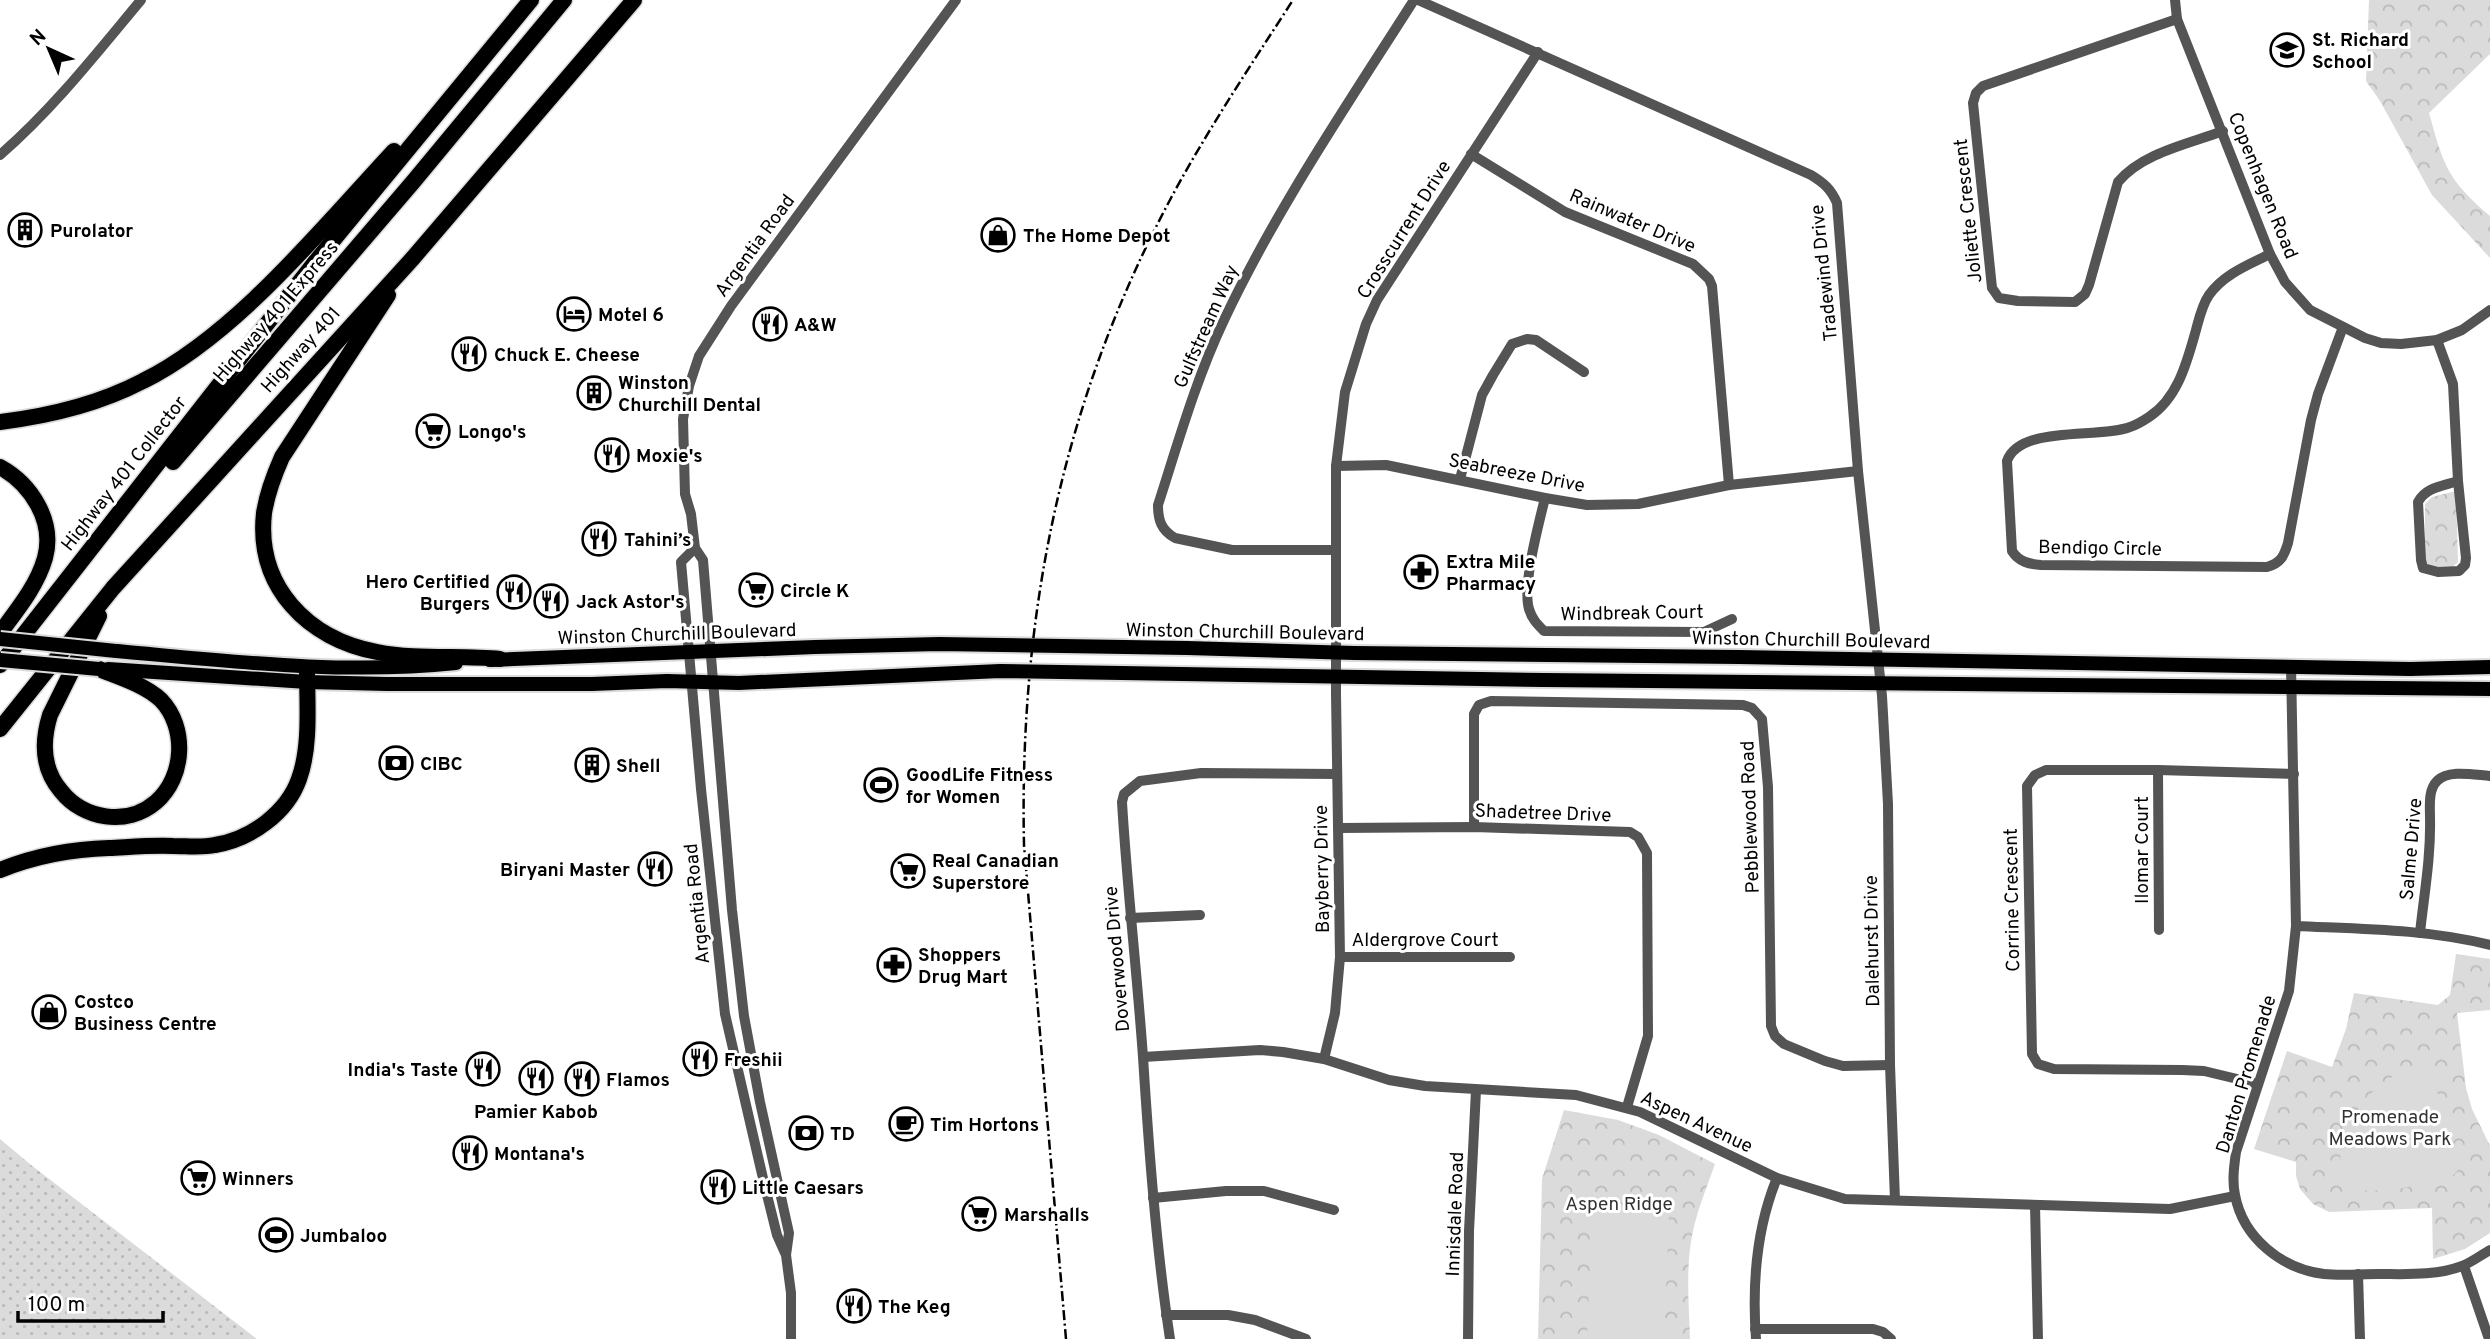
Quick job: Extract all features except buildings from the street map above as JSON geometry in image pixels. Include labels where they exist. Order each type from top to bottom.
[{"type":"highway","name":"Highway 401 Collector","points":[[7,643],[531,0]]},
{"type":"highway","name":"Highway 401 Express","points":[[7,643],[414,182],[564,0]]},
{"type":"highway","name":"Highway 401","points":[[0,729],[113,588],[413,258],[634,0]]},
{"type":"highway","points":[[0,422],[38,417],[86,403],[143,381],[198,347],[267,285],[503,34]]},
{"type":"highway","points":[[413,258],[282,457],[273,477],[264,514],[263,537],[267,560],[276,581],[295,609],[310,624],[337,641],[387,654],[500,659]]},
{"type":"highway","points":[[0,467],[13,474],[37,501],[45,520],[47,536],[46,556],[36,581],[0,633]]},
{"type":"highway","points":[[99,668],[161,700],[176,723],[180,738],[175,771],[164,792],[156,802],[127,815],[94,815],[74,806],[56,785],[44,752],[45,730],[50,715],[113,588]]},
{"type":"highway","points":[[0,662],[7,643]]},
{"type":"highway","points":[[0,870],[22,861],[67,852],[106,848],[217,845],[252,831],[280,810],[293,793],[300,777],[306,732],[307,675]]},
{"type":"main road","name":"Winston Churchill Boulevard","points":[[7,643],[116,651],[307,675],[500,659],[940,645],[2410,669],[2490,667]]},
{"type":"main road","name":"Winston Churchill Boulevard","points":[[0,662],[514,685],[714,682],[1000,671],[2490,689]]},
{"type":"street","points":[[0,155],[42,117],[141,0]]},
{"type":"street","name":"Argentia Road","points":[[791,1339],[791,1293],[786,1255],[789,1233],[760,1102],[742,1002],[703,560],[695,548],[691,514],[685,494],[682,429],[689,386],[699,356],[759,266],[956,0]]},
{"type":"street","name":"Tradewind Drive","points":[[1416,0],[1538,52],[1811,176],[1824,183],[1832,192],[1837,203],[1858,471],[1881,682]]},
{"type":"street","name":"Gulfstream Way","points":[[1335,550],[1232,550],[1175,538],[1162,526],[1158,518],[1158,505],[1191,401],[1240,288],[1288,199],[1416,0]]},
{"type":"street","name":"Copenhagen Road","points":[[2175,0],[2177,19],[2270,254],[2284,282],[2299,300],[2310,310],[2365,338],[2381,343],[2437,340],[2462,330],[2490,310]]},
{"type":"street","name":"Joliette Crescent","points":[[2177,19],[1983,86],[1976,93],[1973,103],[1992,288],[1999,298],[2075,302],[2081,298],[2088,285],[2118,182],[2125,173],[2146,160],[2223,131]]},
{"type":"street","name":"Crosscurrent Drive","points":[[1336,677],[1336,466],[1345,392],[1366,324],[1389,279],[1538,52]]},
{"type":"street","name":"Rainwater Drive","points":[[1471,155],[1564,212],[1693,264],[1709,279],[1712,286],[1729,485]]},
{"type":"street","name":"Bendigo Circle","points":[[2270,254],[2235,271],[2207,297],[2199,316],[2188,361],[2178,384],[2165,404],[2149,417],[2129,428],[2026,441],[2010,452],[2007,461],[2012,551],[2017,559],[2041,565],[2267,567],[2276,564],[2283,558],[2288,543],[2311,420],[2343,327]]},
{"type":"street","points":[[1460,479],[1482,395],[1512,344],[1527,339],[1536,340],[1584,372]]},
{"type":"street","points":[[2437,340],[2453,384],[2465,565],[2459,572],[2429,571],[2423,568],[2421,560],[2418,502],[2422,494],[2458,481]]},
{"type":"street","name":"Seabreeze Drive","points":[[1336,466],[1386,465],[1587,505],[1638,505],[1729,485],[1858,471]]},
{"type":"street","name":"Windbreak Court","points":[[1545,498],[1531,561],[1528,606],[1534,622],[1544,631],[1704,632],[1732,619]]},
{"type":"street","name":"Argentia Road","points":[[695,548],[681,562],[729,1038],[777,1236],[786,1255]]},
{"type":"street","name":"Danton Promenade","points":[[2291,666],[2296,926],[2290,991],[2236,1153],[2233,1173],[2235,1196],[2256,1239],[2275,1257],[2325,1274],[2448,1271],[2464,1266],[2490,1250]]},
{"type":"street","name":"Bayberry Drive","points":[[1324,1059],[1335,1013],[1340,957],[1336,677]]},
{"type":"street","name":"Dalehurst Drive","points":[[1881,682],[1888,804],[1890,1065],[1895,1200]]},
{"type":"street","name":"Pebblewood Road","points":[[1474,827],[1474,714],[1479,705],[1491,701],[1743,705],[1752,708],[1762,719],[1768,787],[1771,1026],[1775,1036],[1784,1044],[1834,1064],[1890,1065]]},
{"type":"street","name":"Corrine Crescent","points":[[2258,1084],[2204,1071],[2054,1069],[2038,1064],[2032,1054],[2027,786],[2035,775],[2046,770],[2158,769],[2294,774]]},
{"type":"street","name":"Ilomar Court","points":[[2158,769],[2159,930]]},
{"type":"street","name":"Doverwood Drive","points":[[1170,1339],[1147,1142],[1143,1057],[1129,918],[1122,802],[1124,794],[1140,781],[1201,773],[1337,774]]},
{"type":"street","name":"Salme Drive","points":[[2420,933],[2431,846],[2432,788],[2436,781],[2453,774],[2490,776]]},
{"type":"street","name":"Shadetree Drive","points":[[1338,828],[1474,827],[1630,832],[1638,837],[1647,852],[1648,1036],[1627,1107]]},
{"type":"street","points":[[1129,918],[1200,915]]},
{"type":"street","points":[[2296,926],[2346,926],[2420,933],[2490,945]]},
{"type":"street","name":"Aldergrove Court","points":[[1340,957],[1510,957]]},
{"type":"street","name":"Aspen Avenue","points":[[1143,1057],[1260,1050],[1324,1059],[1389,1080],[1425,1086],[1576,1095],[1627,1107],[1777,1178],[1845,1199],[2170,1209],[2235,1196]]},
{"type":"street","name":"Innisdale Road","points":[[1468,1339],[1469,1231],[1476,1090]]},
{"type":"street","points":[[1777,1178],[1765,1215],[1755,1263],[1756,1334],[1873,1329],[1883,1332],[1891,1339]]},
{"type":"street","points":[[1153,1198],[1226,1191],[1264,1191],[1334,1210]]},
{"type":"street","points":[[2035,1205],[2038,1339]]},
{"type":"street","points":[[2464,1266],[2489,1339]]},
{"type":"street","points":[[2358,1274],[2360,1339]]},
{"type":"street","points":[[1166,1315],[1228,1315],[1255,1320],[1306,1339]]},
{"type":"green space","points":[[2369,0],[2490,0],[2490,54],[2429,113],[2449,170],[2464,192],[2490,216],[2490,258],[2432,195],[2366,81]]},
{"type":"green space","points":[[2456,491],[2458,562],[2451,568],[2430,567],[2425,561],[2425,504],[2432,497]]},
{"type":"green space","name":"Promenade Meadows Park","points":[[2456,954],[2490,959],[2490,1010],[2457,1013],[2466,1088],[2472,1109],[2490,1146],[2490,1233],[2465,1249],[2433,1259],[2432,1208],[2329,1212],[2313,1204],[2300,1189],[2296,1162],[2254,1149],[2287,1051],[2332,1067],[2346,1029],[2354,993],[2438,1005],[2450,995]]},
{"type":"green space","points":[[2428,1064],[2461,1166],[2452,1177],[2394,1190],[2354,1191],[2340,1158],[2347,1125],[2369,1095],[2398,1072]]},
{"type":"green space","name":"Aspen Ridge","points":[[1564,1110],[1618,1120],[1659,1135],[1715,1164],[1698,1212],[1689,1254],[1690,1339],[1538,1339],[1542,1179]]},
{"type":"green space","points":[[0,1139],[31,1165],[257,1339],[0,1339]]},
{"type":"green space","points":[[1592,1212],[1669,1215],[1664,1339],[1587,1339]]},
{"type":"railway","points":[[1066,1339],[1024,845],[1024,759],[1040,593],[1055,511],[1075,431],[1101,353],[1133,275],[1200,147],[1293,0]]},
{"type":"place","name":"St. Richard School","points":[[2287,50]]},
{"type":"place","name":"Purolator","points":[[25,230]]},
{"type":"place","name":"The Home Depot","points":[[998,235]]},
{"type":"place","name":"Motel 6","points":[[574,314]]},
{"type":"place","name":"A&W","points":[[770,324]]},
{"type":"place","name":"Chuck E. Cheese","points":[[469,354]]},
{"type":"place","name":"Winston Churchill Dental","points":[[594,393]]},
{"type":"place","name":"Longo's","points":[[433,431]]},
{"type":"place","name":"Moxie's","points":[[612,455]]},
{"type":"place","name":"Tahini’s","points":[[599,539]]},
{"type":"place","name":"Extra Mile Pharmacy","points":[[1421,572]]},
{"type":"place","name":"Circle K","points":[[756,590]]},
{"type":"place","name":"Hero Certified Burgers","points":[[514,592]]},
{"type":"place","name":"Jack Astor's","points":[[551,601]]},
{"type":"place","name":"CIBC","points":[[396,763]]},
{"type":"place","name":"Shell","points":[[592,765]]},
{"type":"place","name":"GoodLife Fitness for Women","points":[[881,785]]},
{"type":"place","name":"Biryani Master","points":[[655,869]]},
{"type":"place","name":"Real Canadian Superstore","points":[[908,871]]},
{"type":"place","name":"Shoppers Drug Mart","points":[[894,965]]},
{"type":"place","name":"Costco Business Centre","points":[[49,1012]]},
{"type":"place","name":"Freshii","points":[[700,1059]]},
{"type":"place","name":"India's Taste","points":[[483,1069]]},
{"type":"place","name":"Pamier Kabob","points":[[536,1078]]},
{"type":"place","name":"Flamos","points":[[582,1079]]},
{"type":"place","name":"Tim Hortons","points":[[906,1124]]},
{"type":"place","name":"TD","points":[[806,1133]]},
{"type":"place","name":"Montana's","points":[[470,1153]]},
{"type":"place","name":"Winners","points":[[198,1178]]},
{"type":"place","name":"Little Caesars","points":[[718,1187]]},
{"type":"place","name":"Marshalls","points":[[979,1214]]},
{"type":"place","name":"Jumbaloo","points":[[276,1235]]},
{"type":"place","name":"The Keg","points":[[854,1306]]}]
